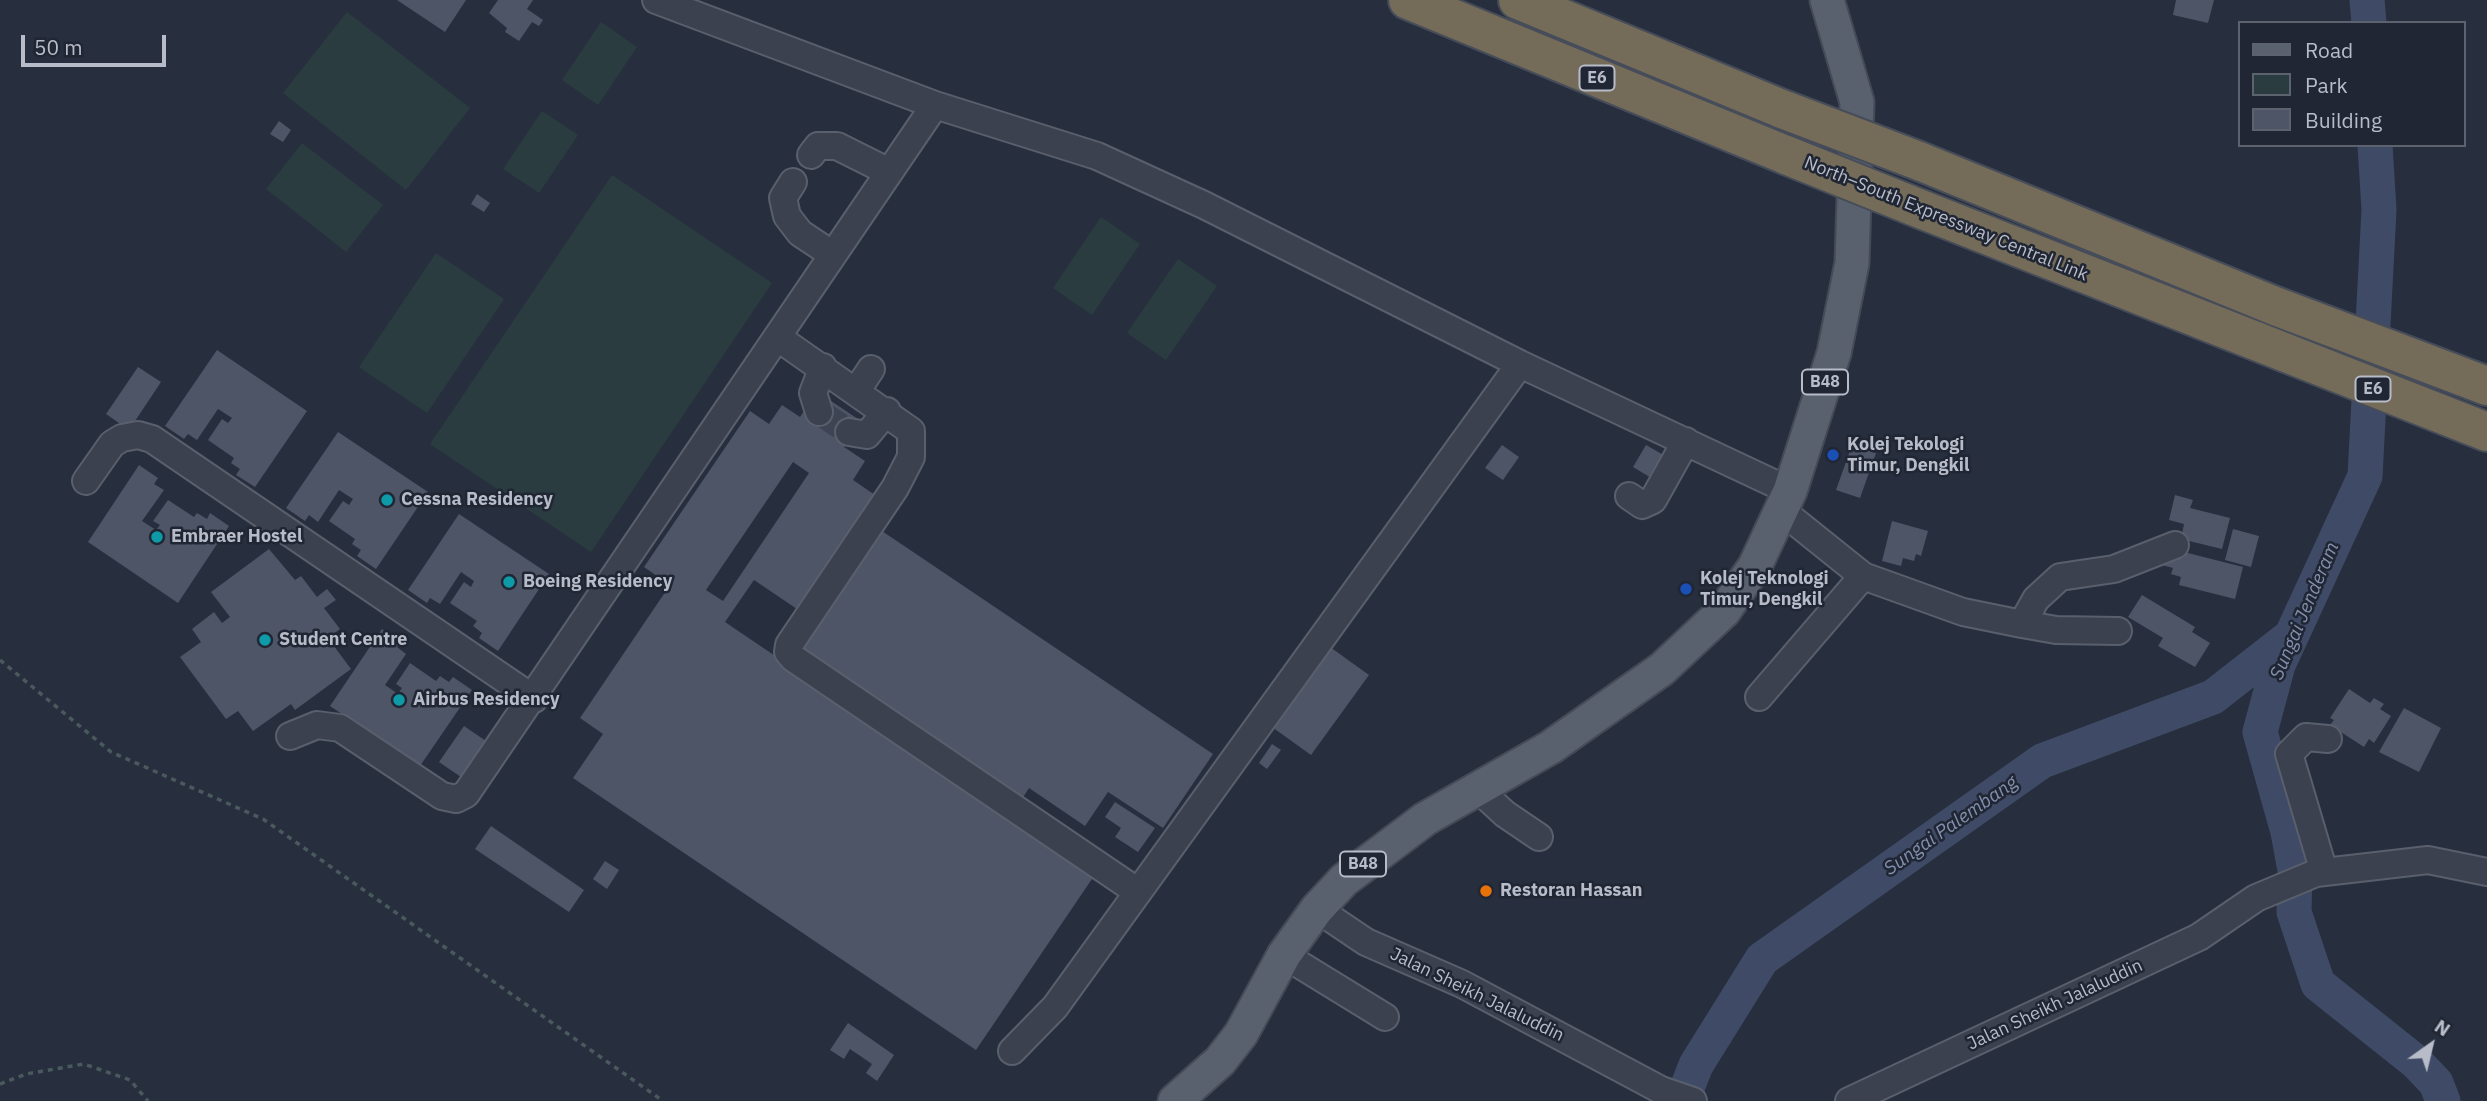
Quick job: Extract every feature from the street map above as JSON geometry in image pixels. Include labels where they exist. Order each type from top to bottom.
[{"type":"highway","name":"North–South Expressway Central Link","points":[[1408,0],[1923,210],[2480,430]]},
{"type":"highway","name":"E6","points":[[1518,0],[1782,109],[2275,306],[2480,384]]},
{"type":"main road","name":"B48","points":[[1175,1101],[1227,1052],[1284,955],[1317,909],[1344,880],[1425,819],[1551,747],[1620,700],[1689,645],[1724,611],[1768,542],[1786,501],[1834,353],[1852,263],[1857,102],[1827,0]]},
{"type":"street","points":[[656,0],[935,104],[1097,156],[1204,205],[1520,364],[1686,441],[1786,501],[1863,576],[1963,612],[2056,630],[2118,631]]},
{"type":"street","points":[[290,736],[317,725],[340,728],[442,796],[456,799],[474,785],[935,104]]},
{"type":"street","points":[[814,150],[837,146],[889,172]]},
{"type":"street","points":[[788,190],[787,216],[800,233],[833,255]]},
{"type":"street","points":[[777,337],[823,368],[864,380],[887,411],[911,430],[911,457],[895,488],[789,645],[788,652],[793,658],[1138,892]]},
{"type":"street","points":[[1012,1051],[1055,1007],[1520,364]]},
{"type":"street","points":[[819,412],[813,393],[823,368]]},
{"type":"street","points":[[854,434],[867,435],[887,411]]},
{"type":"street","points":[[86,481],[112,444],[122,438],[138,435],[152,439],[534,699]]},
{"type":"street","points":[[1629,496],[1642,505],[1653,500],[1686,441]]},
{"type":"street","points":[[2022,624],[2036,599],[2060,577],[2114,569],[2175,545]]},
{"type":"street","points":[[1759,697],[1863,576]]},
{"type":"street","points":[[2320,872],[2289,754],[2306,737],[2328,739]]},
{"type":"street","points":[[1479,790],[1505,814],[1539,837]]},
{"type":"street","name":"Jalan Sheikh Jalaluddin","points":[[1849,1101],[2199,937],[2256,898],[2320,872],[2428,860],[2487,872]]},
{"type":"street","name":"Jalan Sheikh Jalaluddin","points":[[1317,909],[1366,942],[1462,984],[1672,1097]]},
{"type":"street","points":[[1284,955],[1384,1017]]},
{"type":"path","points":[[0,660],[111,752],[263,818],[663,1101]]},
{"type":"path","points":[[0,1084],[26,1074],[83,1064],[130,1080],[148,1101]]},
{"type":"green space","points":[[347,12],[470,108],[406,190],[283,93]]},
{"type":"green space","points":[[601,22],[637,47],[598,105],[562,80]]},
{"type":"green space","points":[[542,111],[578,135],[539,193],[503,169]]},
{"type":"green space","points":[[302,143],[383,205],[346,252],[266,189]]},
{"type":"green space","points":[[612,175],[772,283],[591,552],[430,444]]},
{"type":"green space","points":[[1101,217],[1140,244],[1092,315],[1053,288]]},
{"type":"green space","points":[[436,253],[504,299],[427,413],[359,367]]},
{"type":"green space","points":[[1178,259],[1217,286],[1166,360],[1127,333]]},
{"type":"building","points":[[397,0],[466,0],[445,32]]},
{"type":"building","points":[[498,0],[533,0],[527,9],[543,20],[539,26],[532,22],[519,41],[505,32],[507,28],[489,13]]},
{"type":"building","points":[[2176,0],[2214,0],[2208,23],[2173,15]]},
{"type":"building","points":[[279,121],[291,130],[283,142],[270,134]]},
{"type":"building","points":[[477,194],[490,203],[484,212],[471,204]]},
{"type":"building","points":[[217,350],[307,411],[255,487],[236,475],[240,469],[231,463],[234,458],[208,440],[222,419],[228,423],[232,418],[218,409],[197,440],[188,434],[184,439],[165,426]]},
{"type":"building","points":[[138,367],[161,382],[129,430],[106,414]]},
{"type":"building","points":[[828,399],[858,419],[846,435],[850,438],[844,447],[865,461],[853,480],[875,495],[797,609],[754,580],[725,622],[886,731],[795,654],[879,529],[1213,754],[1163,828],[1108,792],[1085,826],[1029,788],[1018,805],[1096,873],[976,1050],[573,778],[603,734],[580,718],[670,585],[644,567],[750,411],[769,424],[782,405],[800,417],[806,408]],"holes":[[[793,462],[809,473],[723,601],[706,590]]]},
{"type":"building","name":"Cessna Residency","points":[[338,432],[428,492],[376,569],[357,556],[361,550],[352,544],[355,539],[329,521],[343,501],[349,505],[353,499],[339,490],[318,522],[309,515],[305,521],[286,508]]},
{"type":"building","points":[[1502,445],[1519,457],[1503,480],[1485,468]]},
{"type":"building","points":[[1646,445],[1667,457],[1653,479],[1633,467]]},
{"type":"building","points":[[1852,445],[1876,453],[1860,498],[1836,490]]},
{"type":"building","name":"Embraer Hostel","points":[[139,465],[158,478],[154,484],[164,490],[142,521],[156,530],[160,525],[153,521],[168,500],[194,517],[197,513],[207,519],[210,513],[229,526],[178,603],[88,542]]},
{"type":"building","points":[[2175,495],[2193,500],[2190,508],[2230,518],[2222,549],[2181,539],[2184,524],[2169,520]]},
{"type":"building","name":"Boeing Residency","points":[[459,514],[549,574],[498,651],[479,638],[482,633],[473,626],[477,621],[450,603],[464,582],[471,587],[474,581],[461,572],[440,604],[430,598],[427,603],[408,590]]},
{"type":"building","points":[[1892,521],[1928,531],[1921,556],[1916,554],[1914,561],[1903,558],[1901,566],[1882,561]]},
{"type":"building","points":[[2233,529],[2259,536],[2251,567],[2225,560]]},
{"type":"building","name":"Student Centre","points":[[269,549],[295,580],[301,576],[317,597],[327,589],[336,600],[324,608],[340,629],[328,638],[351,669],[295,710],[291,704],[253,731],[238,711],[226,719],[180,657],[201,642],[192,629],[214,612],[222,623],[230,617],[211,592]]},
{"type":"building","points":[[2180,551],[2243,567],[2235,599],[2179,585],[2181,577],[2171,574],[2173,568],[2158,564]]},
{"type":"building","points":[[2142,595],[2195,627],[2192,632],[2210,643],[2195,667],[2158,646],[2163,638],[2128,617]]},
{"type":"building","name":"Airbus Residency","points":[[382,629],[401,642],[397,647],[406,654],[385,685],[398,694],[402,688],[396,684],[410,663],[436,681],[440,676],[449,682],[453,677],[472,690],[420,766],[330,706]]},
{"type":"building","points":[[1330,647],[1369,675],[1311,755],[1272,727]]},
{"type":"building","points":[[2349,689],[2370,703],[2374,698],[2384,704],[2380,709],[2391,716],[2374,743],[2369,739],[2364,747],[2330,725],[2334,720],[2330,718]]},
{"type":"building","points":[[2404,708],[2441,728],[2419,772],[2379,752]]},
{"type":"building","points":[[464,726],[486,741],[461,777],[439,762]]},
{"type":"building","points":[[1272,744],[1281,750],[1267,769],[1259,763]]},
{"type":"building","points":[[1115,802],[1155,828],[1138,852],[1115,837],[1121,828],[1105,817]]},
{"type":"building","points":[[491,826],[584,890],[569,912],[475,849]]},
{"type":"building","points":[[605,861],[619,870],[607,889],[593,879]]},
{"type":"building","points":[[848,1023],[894,1055],[877,1081],[866,1073],[872,1064],[850,1049],[844,1059],[830,1050]]},
{"type":"waterway","name":"Sungai Jenderam","points":[[2367,0],[2369,21]]},
{"type":"waterway","name":"Sungai Jenderam","points":[[2375,147],[2379,210],[2365,476],[2278,665],[2260,732],[2288,832],[2295,870],[2294,912],[2318,984],[2416,1062],[2436,1083],[2443,1101]]},
{"type":"waterway","name":"Sungai Palembang","points":[[1682,1101],[1696,1065],[1762,959],[2042,761],[2213,697],[2291,636]]},
{"type":"tunnel","points":[[819,412],[849,432]]},
{"type":"place","name":"Kolej Tekologi Timur, Dengkil","points":[[1833,455]]},
{"type":"place","name":"Cessna Residency","points":[[387,500]]},
{"type":"place","name":"Embraer Hostel","points":[[157,537]]},
{"type":"place","name":"Boeing Residency","points":[[509,582]]},
{"type":"place","name":"Kolej Teknologi Timur, Dengkil","points":[[1686,589]]},
{"type":"place","name":"Student Centre","points":[[265,640]]},
{"type":"place","name":"Airbus Residency","points":[[399,700]]},
{"type":"place","name":"Restoran Hassan","points":[[1486,891]]}]
